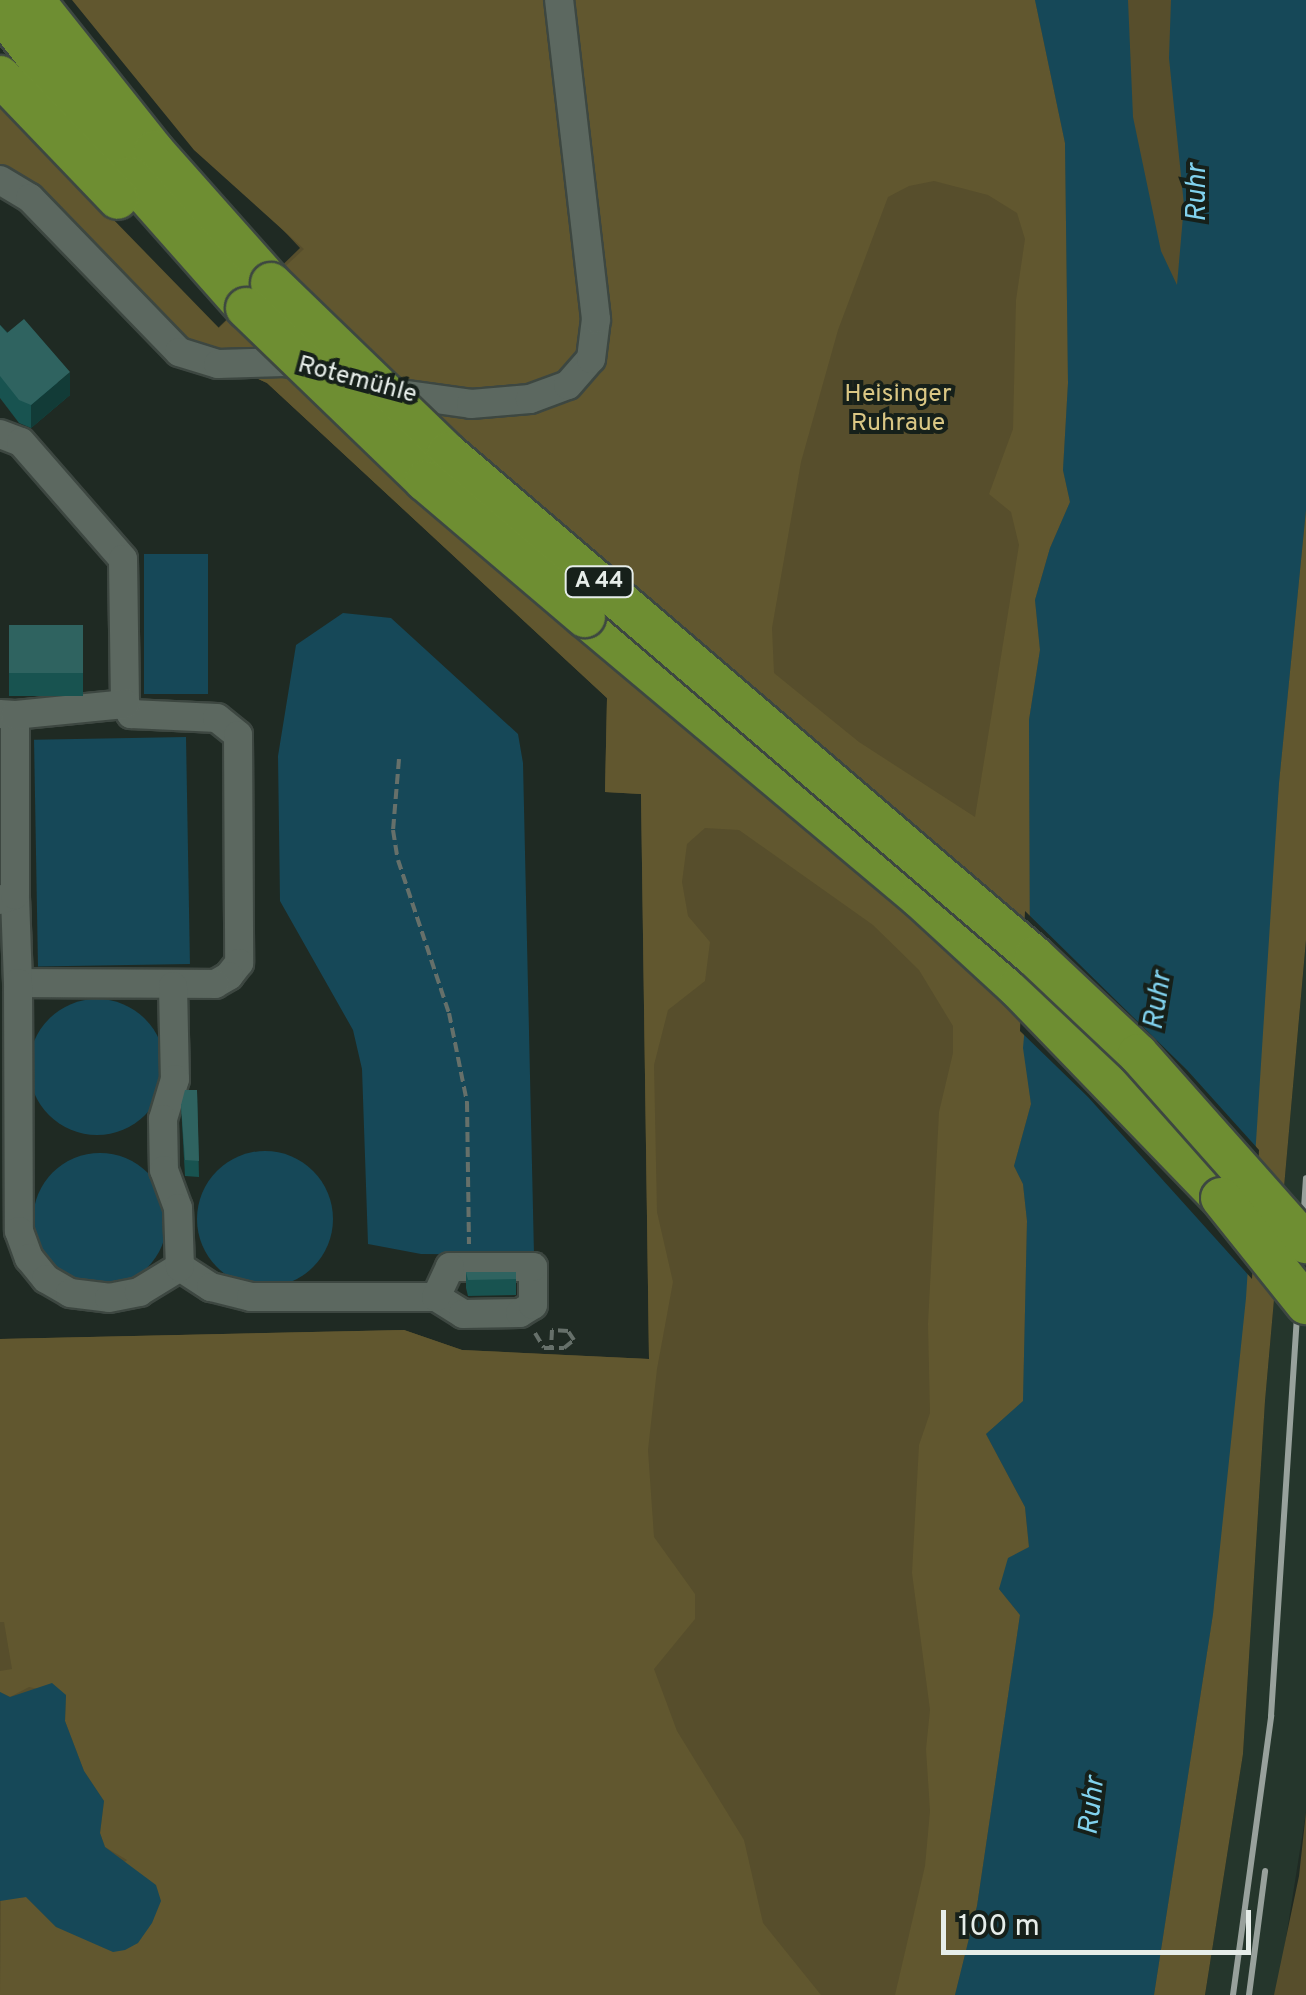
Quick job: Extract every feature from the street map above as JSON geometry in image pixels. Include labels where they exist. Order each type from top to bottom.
[{"type":"highway","name":"A 44","points":[[34,0],[154,151],[258,296],[425,481],[920,898],[1004,975],[1221,1198],[1306,1304]]},
{"type":"highway","name":"A 44","points":[[0,10],[130,177],[258,296],[1035,956],[1138,1054],[1306,1242]]},
{"type":"highway","points":[[0,76],[193,274],[258,296]]},
{"type":"lane","name":"Rotemühle","points":[[0,180],[30,198],[164,341],[190,357],[218,364],[298,363],[390,393],[442,402],[494,404],[545,396],[568,385],[586,367],[597,329],[558,0]]},
{"type":"lane","points":[[0,434],[21,442],[123,559],[125,704],[135,716],[217,718],[231,726],[240,740],[239,962],[221,982],[172,986],[18,983]]},
{"type":"lane","points":[[125,704],[8,715],[7,897],[18,983],[18,1216],[29,1258],[58,1287],[96,1298],[139,1292],[180,1268]]},
{"type":"lane","points":[[172,986],[175,1079],[163,1118],[164,1170],[178,1208],[180,1268]]},
{"type":"lane","points":[[180,1268],[211,1287],[251,1297],[436,1297],[463,1314],[520,1314],[533,1304],[533,1267],[450,1267],[436,1297]]},
{"type":"path","points":[[399,760],[394,830],[398,860],[449,1013],[467,1102],[469,1267]]},
{"type":"path","points":[[539,1340],[551,1348],[564,1348],[574,1340],[568,1330],[552,1330],[551,1348]]},
{"type":"shaded area","points":[[72,0],[1035,0],[1065,143],[1068,383],[1063,470],[1070,502],[1050,548],[1035,600],[1040,650],[1029,720],[1030,968],[1024,1048],[1031,1104],[1014,1166],[1023,1184],[1027,1221],[1023,1402],[986,1434],[1025,1507],[1029,1547],[999,1589],[1020,1615],[977,1906],[955,1995],[895,1995],[925,1866],[930,1811],[926,1749],[930,1710],[912,1573],[919,1445],[930,1413],[928,1324],[939,1112],[953,1053],[953,1026],[919,970],[873,925],[739,830],[705,828],[687,844],[682,882],[688,916],[710,942],[705,981],[668,1010],[654,1065],[657,1212],[673,1282],[657,1369],[648,1450],[654,1537],[695,1594],[695,1619],[654,1669],[677,1731],[744,1840],[763,1923],[821,1995],[0,1995],[1,1899],[26,1897],[56,1927],[127,1860],[105,1847],[100,1833],[104,1801],[84,1771],[65,1721],[66,1695],[29,1687],[10,1697],[0,1692],[0,1671],[12,1669],[4,1622],[0,1622],[0,1339],[404,1330],[462,1350],[649,1359],[641,794],[605,792],[607,698],[267,383],[252,376],[191,371],[180,365],[0,169],[0,103],[219,328],[304,249],[194,150]],"holes":[[[934,181],[988,195],[1017,213],[1025,239],[1016,300],[1013,429],[989,494],[1011,512],[1019,545],[975,817],[859,742],[774,673],[772,628],[801,462],[838,330],[888,197],[909,186]]]},
{"type":"shaded area","points":[[1306,510],[1306,940],[1265,1401],[1243,1754],[1205,1995],[1154,1995],[1213,1614],[1279,783]]},
{"type":"shaded area","points":[[1306,940],[1306,1812],[1277,1995],[1205,1995],[1243,1754],[1265,1401]]},
{"type":"green space","name":"Heisinger Ruhraue","points":[[86,0],[1306,0],[1306,903],[1202,1995],[0,1995],[0,1339],[404,1330],[462,1350],[649,1359],[641,794],[605,792],[607,698],[267,383],[252,376],[191,371],[180,365],[300,248],[206,148]]},
{"type":"green space","points":[[1306,1812],[1306,1995],[1274,1995],[1299,1876]]},
{"type":"water","name":"Ruhr","points":[[1035,0],[1128,0],[1133,117],[1161,251],[1177,285],[1184,205],[1169,58],[1171,0],[1306,0],[1306,510],[1279,783],[1246,1298],[1213,1614],[1154,1995],[955,1995],[977,1906],[1020,1615],[999,1589],[1008,1558],[1029,1547],[1025,1507],[986,1434],[1023,1401],[1027,1221],[1023,1184],[1014,1166],[1031,1104],[1023,1048],[1030,968],[1029,720],[1040,650],[1035,600],[1050,548],[1070,502],[1063,470],[1068,383],[1065,143]]},
{"type":"water","points":[[144,554],[208,554],[208,694],[144,694]]},
{"type":"water","points":[[343,613],[391,618],[518,734],[523,763],[534,1255],[421,1254],[368,1244],[362,1069],[353,1030],[280,901],[278,756],[296,645]]},
{"type":"water","points":[[186,737],[190,964],[38,967],[34,740]]},
{"type":"water","points":[[97,999],[123,1004],[145,1019],[160,1041],[165,1067],[160,1093],[145,1115],[123,1130],[97,1135],[71,1130],[49,1115],[34,1093],[29,1067],[34,1041],[49,1019],[71,1004]]},
{"type":"water","points":[[265,1151],[291,1157],[313,1171],[327,1193],[333,1219],[327,1245],[313,1267],[291,1281],[265,1287],[239,1281],[217,1267],[203,1245],[197,1219],[203,1193],[217,1171],[239,1157]]},
{"type":"water","points":[[100,1153],[126,1158],[148,1172],[162,1194],[167,1220],[162,1246],[148,1268],[126,1282],[100,1287],[74,1282],[52,1268],[38,1246],[33,1220],[38,1194],[52,1172],[74,1158]]},
{"type":"water","points":[[52,1683],[66,1695],[65,1721],[84,1771],[104,1801],[100,1833],[105,1847],[156,1885],[161,1901],[138,1943],[125,1950],[113,1952],[56,1927],[26,1897],[0,1901],[0,1692],[10,1697]]},
{"type":"pier","points":[[1025,911],[1187,1070],[1259,1150],[1252,1279],[1088,1097],[1020,1031]]},
{"type":"building","points":[[24,319],[70,372],[31,405],[19,400],[0,376],[0,325],[7,333]]},
{"type":"building","points":[[9,625],[83,625],[83,673],[9,673]]},
{"type":"building","points":[[185,1090],[197,1090],[199,1161],[185,1160],[181,1105]]},
{"type":"building","points":[[466,1272],[516,1272],[516,1279],[468,1280]]},
{"type":"railway","points":[[1233,1995],[1271,1716],[1306,1178]]},
{"type":"railway","points":[[1249,1995],[1265,1871]]}]
